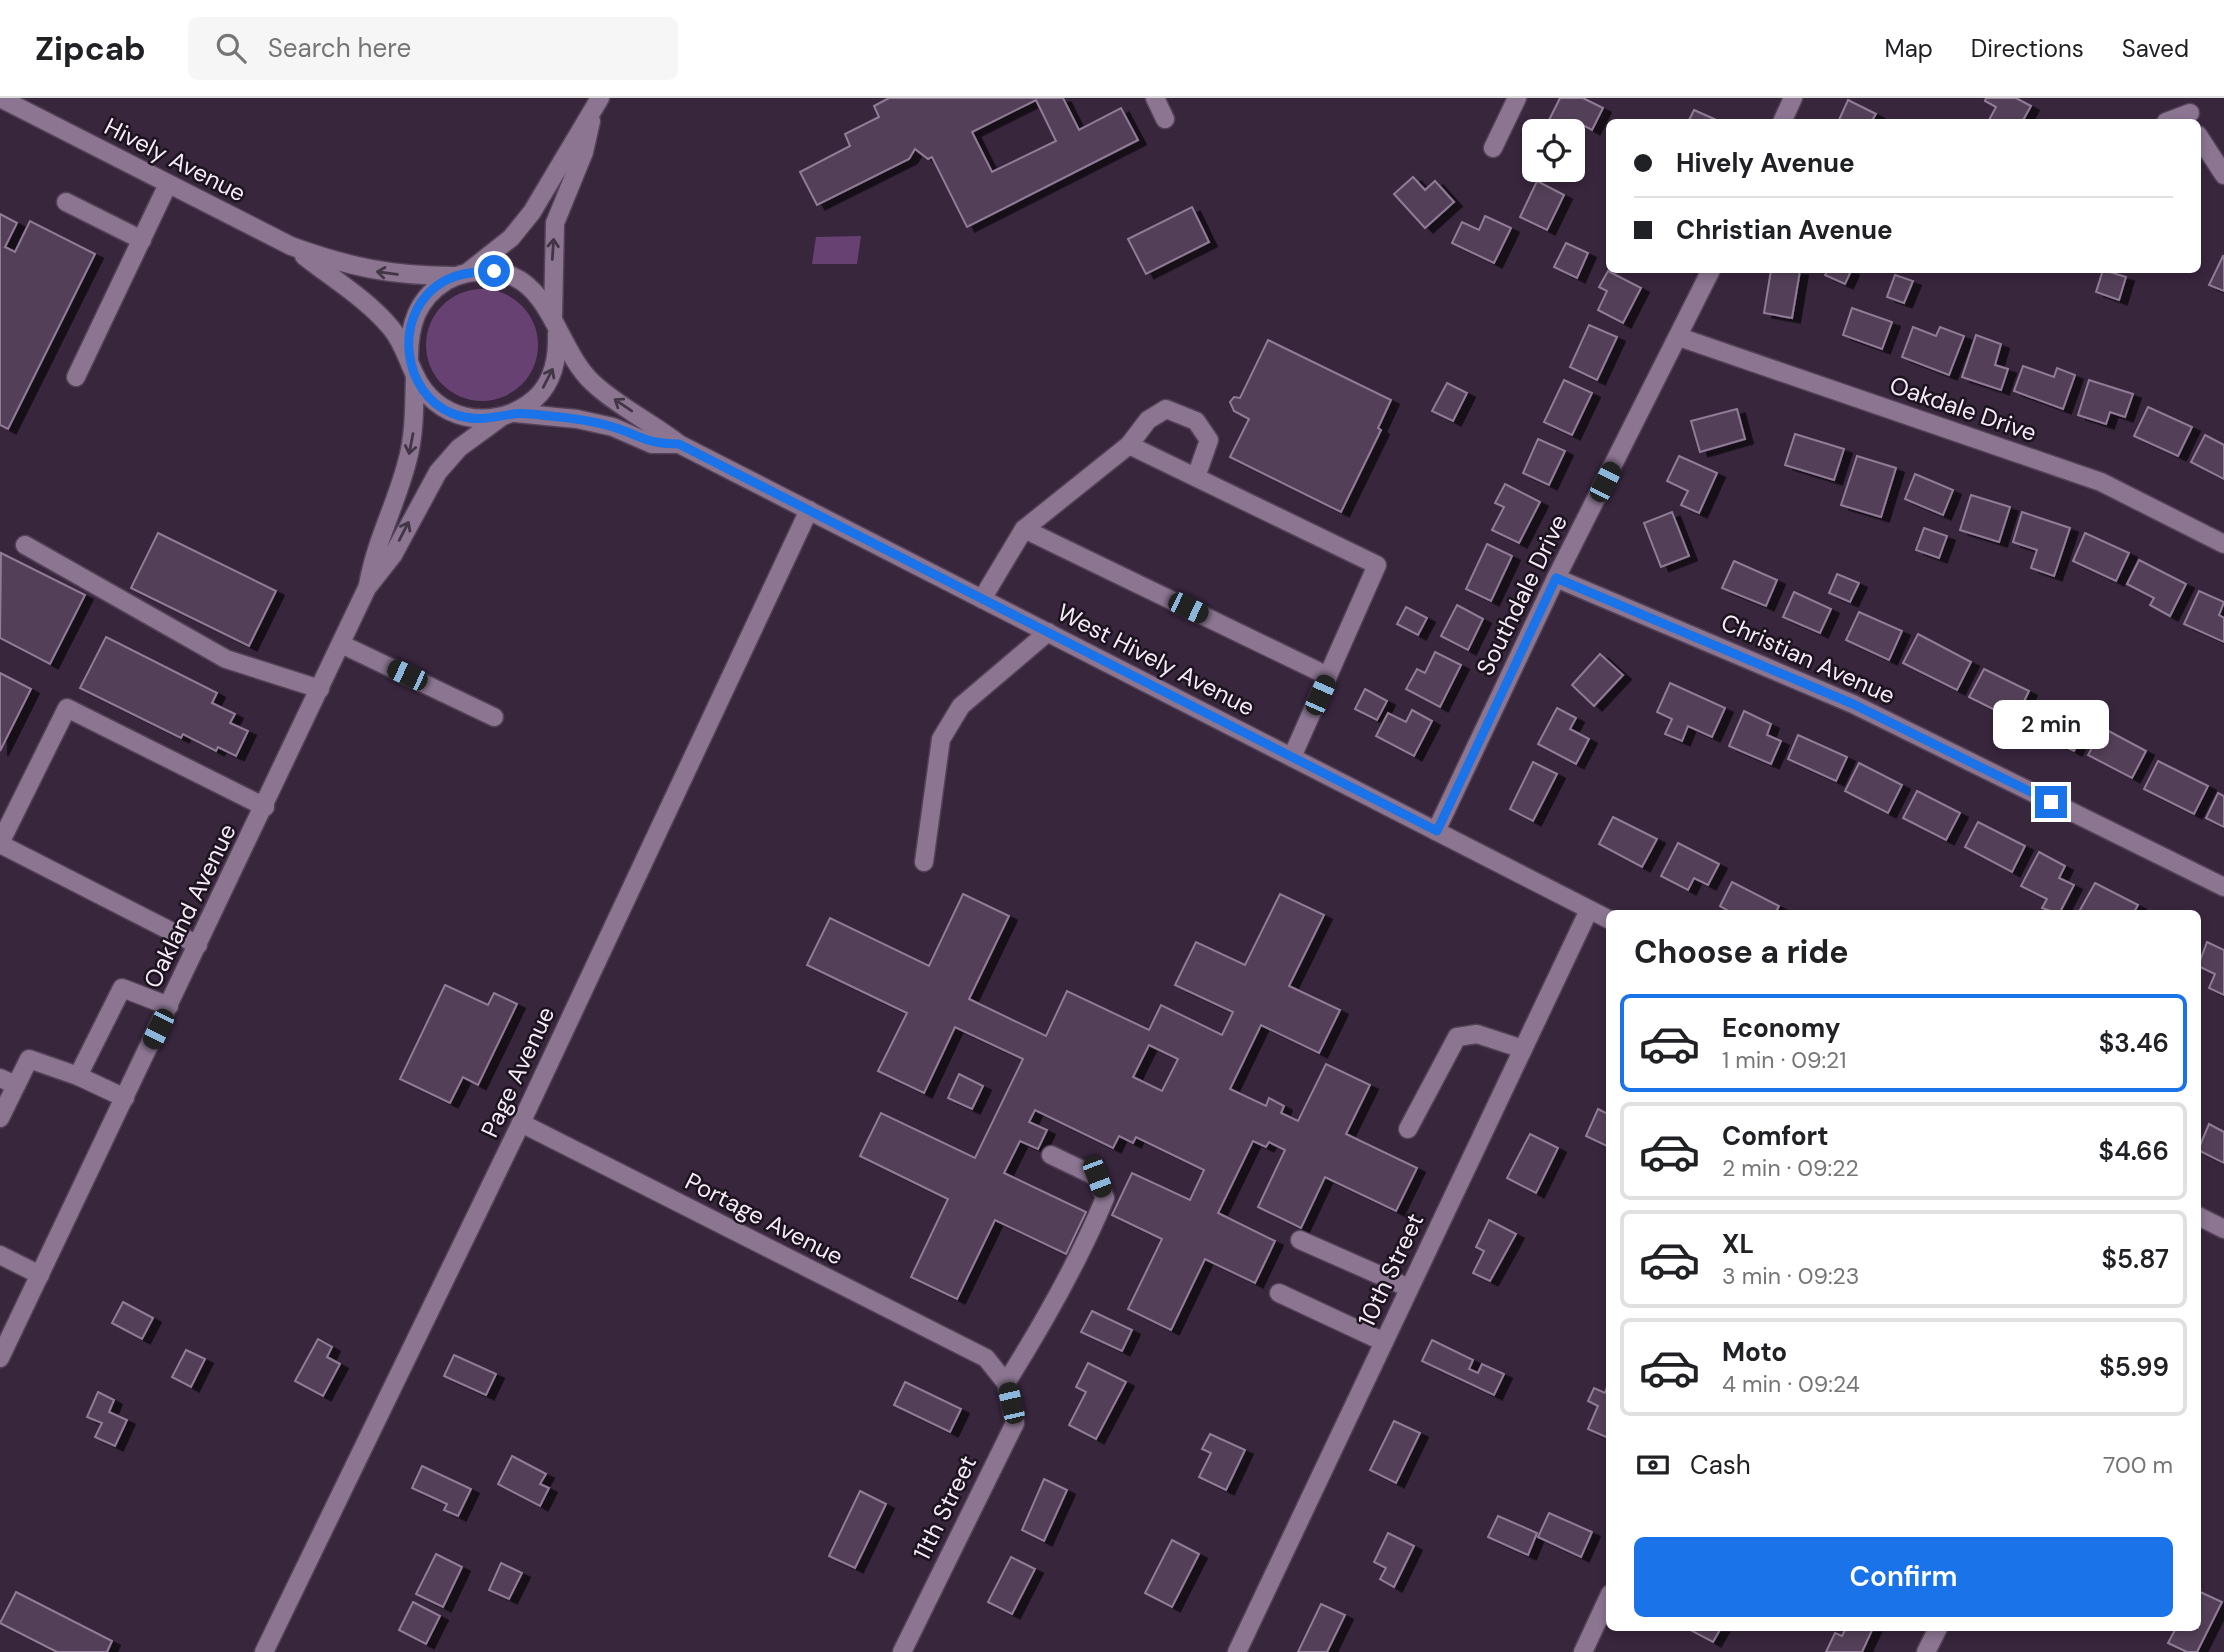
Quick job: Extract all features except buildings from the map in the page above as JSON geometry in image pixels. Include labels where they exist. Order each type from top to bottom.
[{"type":"street","points":[[1155,98],[1165,119]]},
{"type":"street","points":[[1493,148],[1517,98]]},
{"type":"street","points":[[1783,119],[1793,98]]},
{"type":"street","name":"Hively Avenue","points":[[11,101],[291,246],[342,264],[381,273],[462,274],[494,271],[519,279],[539,295],[591,382],[679,444]]},
{"type":"street","points":[[462,274],[511,238],[532,212],[570,145],[597,106]]},
{"type":"street","points":[[507,416],[536,399],[550,379],[558,355],[555,324],[555,223],[584,152],[597,106]]},
{"type":"street","points":[[2173,119],[2190,111]]},
{"type":"street","points":[[2201,140],[2224,175]]},
{"type":"street","points":[[76,377],[168,184]]},
{"type":"street","points":[[66,202],[142,240]]},
{"type":"street","name":"Hively Avenue","points":[[291,246],[372,307],[393,330],[409,358],[415,376],[429,397],[450,412],[474,419],[507,416],[577,419],[613,427],[652,444],[679,444]]},
{"type":"street","name":"Southdale Drive","points":[[1437,831],[1556,578],[1711,273]]},
{"type":"street","name":"Hively Avenue","points":[[409,358],[409,332],[418,309],[433,289],[462,274]]},
{"type":"street","name":"Oakdale Drive","points":[[1679,337],[2101,482],[2224,544]]},
{"type":"street","name":"Oakland Avenue","points":[[0,1358],[265,807],[367,588],[375,549],[407,462],[413,432],[415,376]]},
{"type":"street","points":[[982,599],[1024,529],[1129,445],[1148,420],[1166,409],[1196,421],[1209,440],[1196,477]]},
{"type":"street","name":"Oakland Avenue","points":[[367,588],[393,555],[438,471],[459,448],[507,416]]},
{"type":"street","name":"West Hively Avenue","points":[[679,444],[1606,918]]},
{"type":"street","points":[[1129,445],[1377,565],[1293,757]]},
{"type":"street","name":"Page Avenue","points":[[264,1652],[521,1123],[809,510]]},
{"type":"street","points":[[1024,529],[1328,676]]},
{"type":"street","points":[[25,545],[226,659],[320,689]]},
{"type":"street","name":"Christian Avenue","points":[[1556,578],[1853,704],[2224,887]]},
{"type":"street","points":[[924,862],[942,739],[961,706],[1048,632]]},
{"type":"street","points":[[341,644],[495,717]]},
{"type":"street","points":[[198,945],[0,844],[67,708],[265,807]]},
{"type":"street","name":"10th Street","points":[[1237,1652],[1589,910]]},
{"type":"street","points":[[78,1076],[122,988],[169,1006]]},
{"type":"street","points":[[1408,1129],[1457,1037],[1477,1034],[1523,1049]]},
{"type":"street","points":[[0,1118],[8,1081],[29,1059],[78,1076],[125,1098]]},
{"type":"street","name":"Portage Avenue","points":[[521,1123],[986,1358],[1006,1384]]},
{"type":"street","points":[[1006,1384],[1050,1311],[1105,1198],[1097,1177],[1051,1155]]},
{"type":"street","points":[[2201,1218],[2224,1229]]},
{"type":"street","points":[[1300,1240],[1409,1289]]},
{"type":"street","points":[[0,1255],[40,1275]]},
{"type":"street","points":[[1279,1293],[1384,1342]]},
{"type":"street","name":"11th Street","points":[[902,1652],[1015,1423],[1006,1384]]},
{"type":"street","points":[[1583,1652],[1606,1603]]},
{"type":"street","points":[[1926,1652],[1936,1631]]},
{"type":"shaded area","points":[[861,236],[857,264],[812,264],[816,237]]},
{"type":"shaded area","points":[[482,289],[503,294],[521,306],[533,324],[538,345],[533,366],[521,384],[503,396],[482,401],[461,396],[443,384],[431,366],[426,345],[431,324],[443,306],[461,294]]},
{"type":"route","points":[[494,271],[468,272],[433,289],[418,309],[409,332],[409,358],[415,376],[429,397],[450,412],[474,419],[500,418],[515,413],[577,419],[613,427],[652,444],[679,444],[1437,831],[1556,578],[1853,704],[2051,802]]}]
